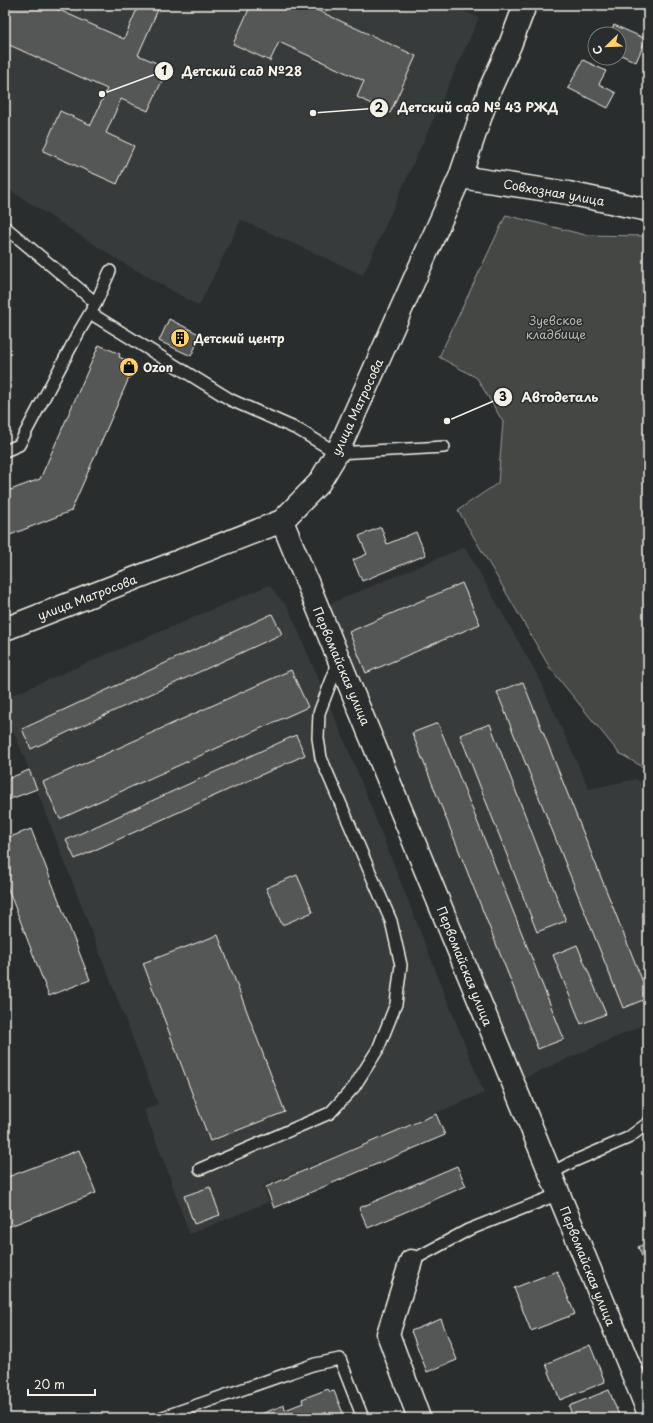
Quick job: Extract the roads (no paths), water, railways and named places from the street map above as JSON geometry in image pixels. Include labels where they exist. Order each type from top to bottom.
[{"type":"street","name":"улица Матросова","points":[[5,629],[282,521],[319,483],[337,453],[460,177],[490,89],[510,45],[525,5]]},
{"type":"street","name":"Совхозная улица","points":[[460,177],[568,193],[648,210]]},
{"type":"street","name":"Первомайская улица","points":[[282,521],[648,1411]]},
{"type":"street","points":[[411,1261],[388,1334],[419,1418]]},
{"type":"lane","points":[[5,227],[96,303]]},
{"type":"lane","points":[[5,451],[19,445],[96,303],[110,271]]},
{"type":"lane","points":[[90,313],[231,400],[299,430],[337,453],[444,447]]},
{"type":"lane","points":[[200,1169],[330,1112],[354,1087],[378,1048],[396,1004],[401,965],[391,921],[321,758],[318,738],[319,713],[334,674],[337,655]]},
{"type":"lane","points":[[550,1174],[572,1162],[628,1138],[648,1123]]},
{"type":"lane","points":[[411,1261],[468,1230],[559,1194]]},
{"type":"lane","points":[[160,1418],[315,1364],[340,1359],[363,1418]]},
{"type":"place","name":"Детский сад №28","points":[[102,94]]},
{"type":"place","name":"Детский сад № 43 РЖД","points":[[313,113]]},
{"type":"place","name":"Детский центр","points":[[180,338]]},
{"type":"place","name":"Ozon","points":[[129,367]]},
{"type":"place","name":"Автодеталь","points":[[447,421]]},
{"type":"park label","name":"Зуевское кладбище","points":[[556,327]]}]
